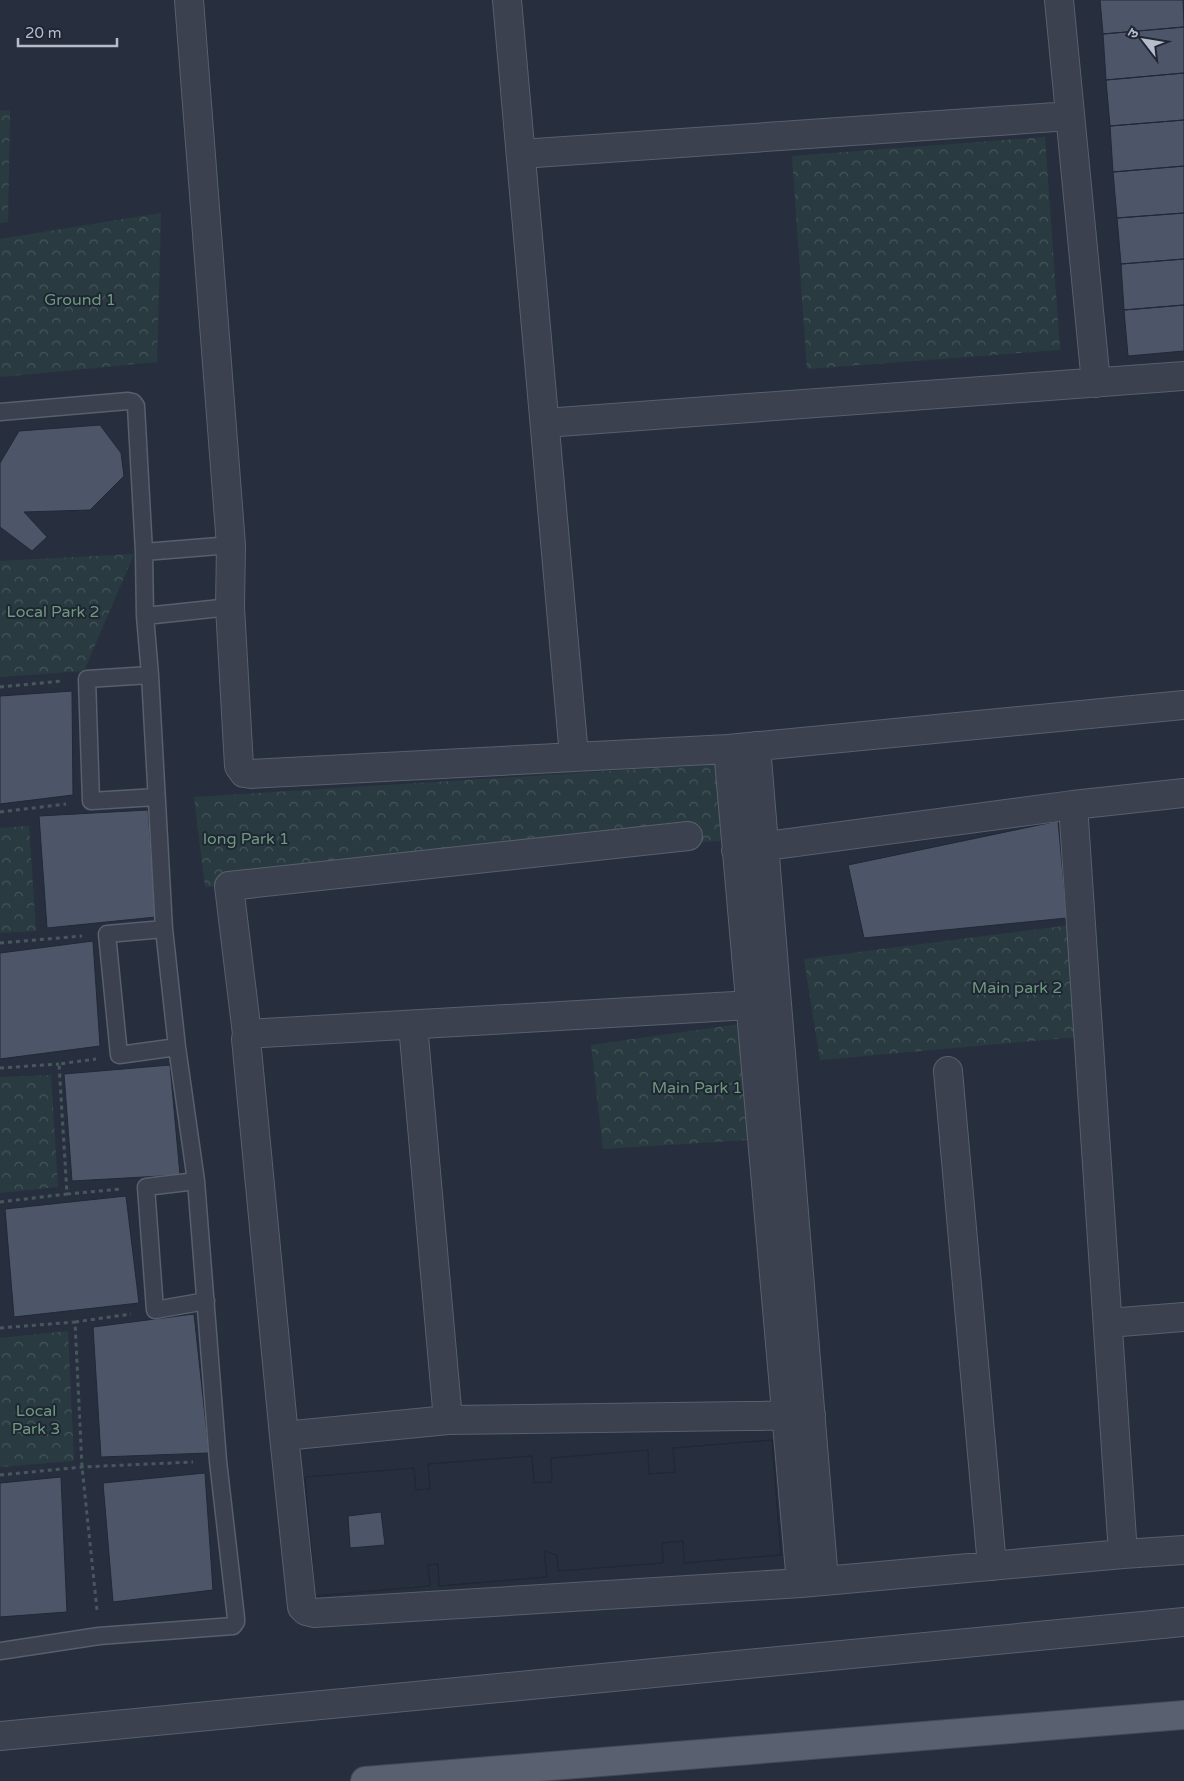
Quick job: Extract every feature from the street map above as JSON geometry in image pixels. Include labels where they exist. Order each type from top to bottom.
[{"type":"main road","points":[[365,1781],[1184,1715]]},
{"type":"street","points":[[189,0],[231,545],[230,607],[239,766],[244,773],[728,749],[1184,705]]},
{"type":"street","points":[[507,0],[574,756]]},
{"type":"street","points":[[1059,0],[1096,383]]},
{"type":"street","points":[[521,154],[1070,116]]},
{"type":"street","points":[[545,423],[1184,376]]},
{"type":"street","points":[[756,746],[777,1004],[798,1415],[812,1582]]},
{"type":"street","points":[[728,749],[750,1005],[798,1415]]},
{"type":"street","points":[[736,850],[1184,793]]},
{"type":"street","points":[[1073,806],[1123,1554]]},
{"type":"street","points":[[688,836],[229,886],[247,1034],[284,1436],[302,1607],[306,1611],[314,1613],[812,1582],[1184,1550]]},
{"type":"street","points":[[247,1034],[777,1004]]},
{"type":"street","points":[[413,1025],[448,1420]]},
{"type":"street","points":[[948,1071],[992,1566]]},
{"type":"street","points":[[1108,1323],[1184,1317]]},
{"type":"street","points":[[284,1436],[448,1420],[798,1415]]},
{"type":"street","points":[[0,1736],[1184,1622]]},
{"type":"lane","points":[[0,412],[128,401],[133,402],[137,411],[145,616],[164,929],[177,1047],[196,1182],[218,1461],[236,1622],[233,1626],[99,1636],[0,1651]]},
{"type":"lane","points":[[144,552],[231,545]]},
{"type":"lane","points":[[145,616],[230,607]]},
{"type":"lane","points":[[150,675],[86,679],[91,801],[156,797]]},
{"type":"lane","points":[[164,929],[107,934],[119,1055],[177,1047]]},
{"type":"lane","points":[[196,1182],[146,1187],[155,1310],[206,1301]]},
{"type":"path","points":[[0,688],[86,679]]},
{"type":"path","points":[[0,812],[91,801]]},
{"type":"path","points":[[0,943],[107,934]]},
{"type":"path","points":[[0,1068],[58,1064],[119,1055]]},
{"type":"path","points":[[58,1064],[67,1194]]},
{"type":"path","points":[[0,1202],[146,1187]]},
{"type":"path","points":[[0,1328],[75,1322],[155,1310]]},
{"type":"path","points":[[75,1322],[82,1467],[99,1636]]},
{"type":"path","points":[[0,1475],[82,1467],[218,1461]]},
{"type":"green space","points":[[0,110],[10,111],[8,222],[0,223]]},
{"type":"green space","points":[[1045,137],[1060,350],[807,369],[792,156]]},
{"type":"green space","name":"Ground 1","points":[[161,213],[157,362],[0,377],[0,239]]},
{"type":"green space","name":"Local Park 2","points":[[134,554],[84,671],[0,677],[0,561]]},
{"type":"green space","name":"long Park 1","points":[[722,764],[730,840],[205,887],[194,797]]},
{"type":"green space","points":[[29,826],[36,931],[0,933],[0,828]]},
{"type":"green space","name":"Main park 2","points":[[1071,925],[1078,1037],[820,1060],[804,959]]},
{"type":"green space","name":"Main Park 1","points":[[747,1023],[763,1139],[603,1149],[591,1045]]},
{"type":"green space","points":[[51,1075],[58,1187],[0,1193],[0,1077]]},
{"type":"green space","name":"Local Park 3","points":[[68,1331],[74,1461],[0,1467],[0,1338]]},
{"type":"building","points":[[1100,0],[1183,0],[1184,27],[1103,34]]},
{"type":"building","points":[[1184,27],[1184,73],[1106,80],[1103,34]]},
{"type":"building","points":[[1184,73],[1184,120],[1110,126],[1106,80]]},
{"type":"building","points":[[1184,120],[1184,166],[1113,172],[1110,126]]},
{"type":"building","points":[[1184,166],[1184,213],[1117,218],[1113,172]]},
{"type":"building","points":[[1184,213],[1184,259],[1121,264],[1117,218]]},
{"type":"building","points":[[1184,259],[1184,305],[1124,310],[1121,264]]},
{"type":"building","points":[[1184,305],[1184,351],[1128,356],[1124,310]]},
{"type":"building","points":[[100,425],[121,453],[124,476],[90,510],[24,512],[47,537],[32,551],[0,527],[0,463],[19,431]]},
{"type":"building","points":[[72,691],[73,795],[0,804],[0,696]]},
{"type":"building","points":[[148,810],[156,917],[47,928],[39,816]]},
{"type":"building","points":[[1058,821],[1067,918],[864,938],[848,865]]},
{"type":"building","points":[[93,941],[100,1046],[0,1059],[0,953]]},
{"type":"building","points":[[170,1065],[180,1175],[72,1181],[64,1074]]},
{"type":"building","points":[[126,1196],[139,1303],[14,1317],[5,1209]]},
{"type":"building","points":[[194,1314],[209,1453],[101,1457],[93,1327]]},
{"type":"building","points":[[772,1440],[781,1555],[684,1563],[683,1541],[662,1543],[663,1563],[558,1571],[557,1555],[544,1551],[547,1577],[439,1586],[438,1564],[428,1565],[430,1586],[315,1596],[305,1477],[414,1468],[416,1490],[430,1489],[428,1464],[532,1456],[534,1483],[552,1482],[551,1458],[648,1450],[649,1474],[675,1472],[673,1448]],"holes":[[[381,1512],[385,1545],[350,1548],[348,1516]]]},
{"type":"building","points":[[772,1440],[781,1555],[684,1563],[683,1541],[662,1543],[663,1563],[558,1571],[557,1555],[544,1551],[547,1577],[439,1586],[438,1564],[428,1565],[430,1586],[315,1596],[305,1477],[414,1468],[416,1490],[430,1489],[428,1464],[532,1456],[534,1483],[552,1482],[551,1458],[648,1450],[649,1474],[675,1472],[673,1448]]},
{"type":"building","points":[[205,1473],[213,1590],[113,1602],[103,1483]]},
{"type":"building","points":[[61,1477],[67,1612],[0,1617],[0,1483]]}]
